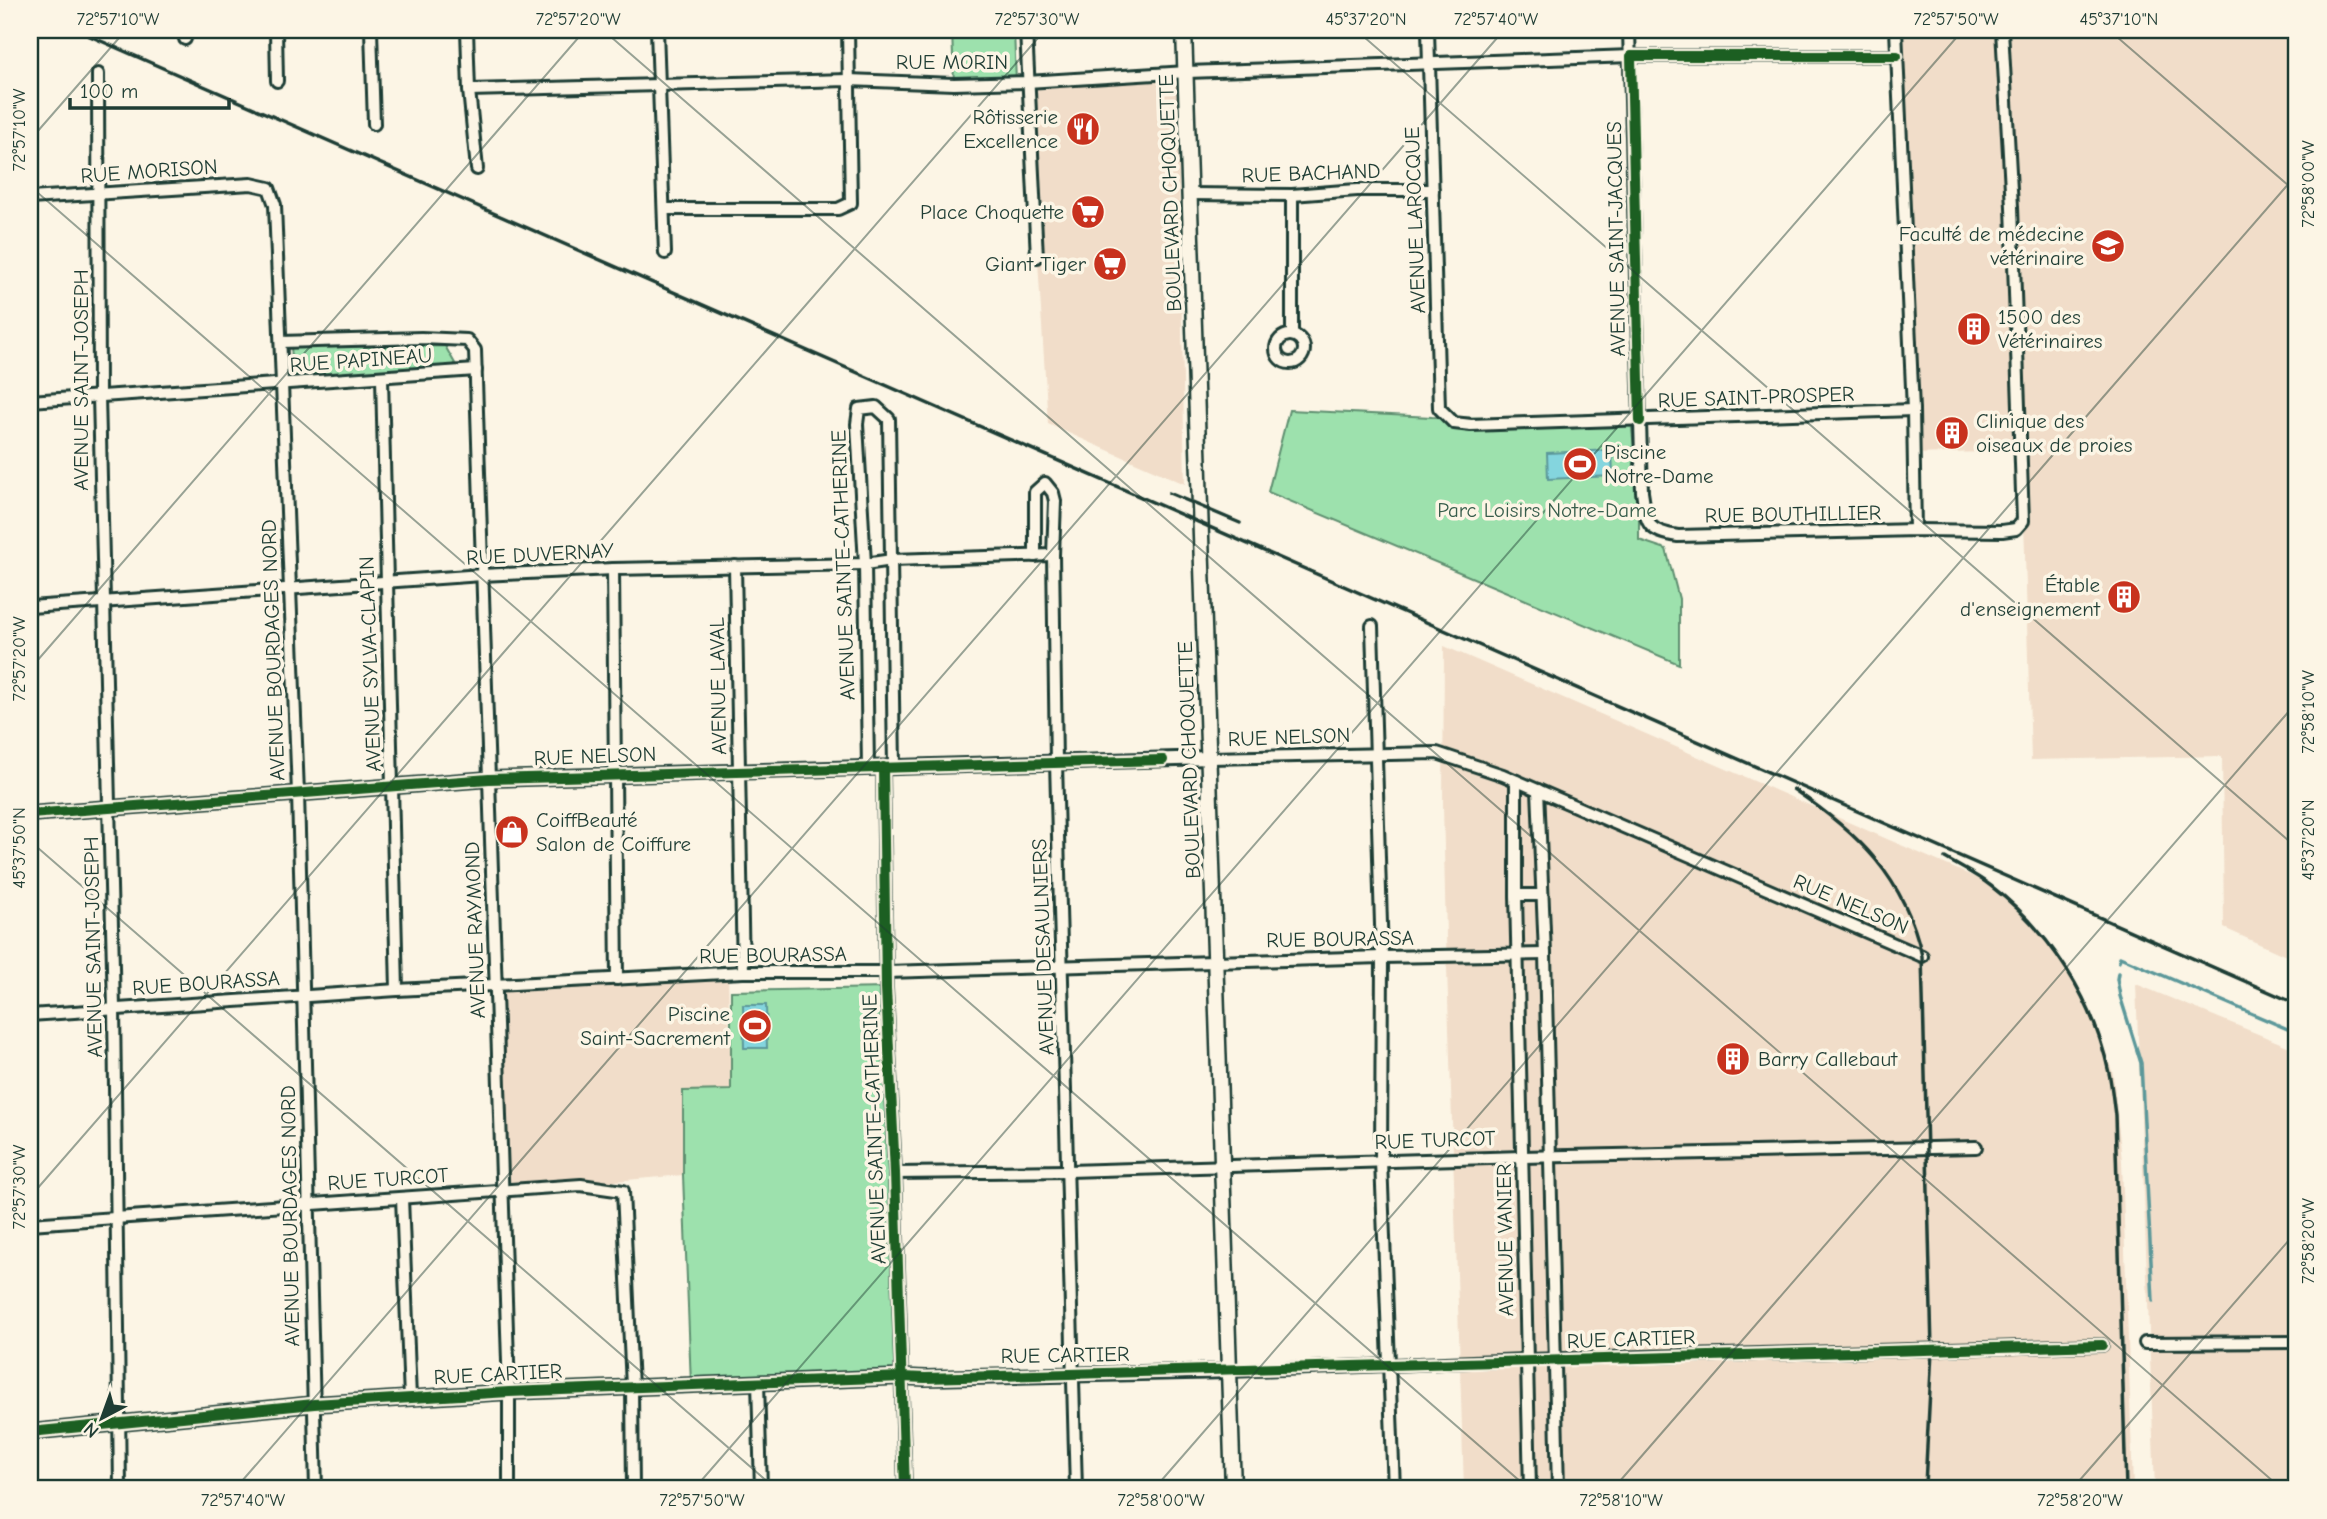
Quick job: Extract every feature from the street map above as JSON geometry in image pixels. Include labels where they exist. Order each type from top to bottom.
[{"type":"main road","name":"BOULEVARD CHOQUETTE","points":[[1184,30],[1233,1489]]},
{"type":"street","points":[[276,30],[277,80]]},
{"type":"street","points":[[372,30],[374,124]]},
{"type":"street","points":[[467,30],[469,90],[477,169]]},
{"type":"street","points":[[657,30],[666,253]]},
{"type":"street","points":[[665,209],[838,209],[851,203],[848,30]]},
{"type":"street","points":[[1026,30],[1037,257]]},
{"type":"street","name":"AVENUE LAROCQUE","points":[[1428,30],[1439,408]]},
{"type":"street","name":"AVENUE SAINT-JACQUES","points":[[1629,30],[1640,421]]},
{"type":"street","points":[[1896,30],[1916,530]]},
{"type":"street","name":"RUE BOUTHILLIER","points":[[1640,421],[1642,492],[1647,522],[1659,533],[1678,536],[2016,529],[2023,521],[2024,502],[2003,30]]},
{"type":"street","name":"RUE MORIN","points":[[469,90],[848,80],[954,84],[1027,82],[1187,72],[1631,56],[1897,56]]},
{"type":"street","name":"AVENUE SAINT-JOSEPH","points":[[98,74],[99,396],[114,1007],[120,1489]]},
{"type":"street","name":"RUE MORISON","points":[[30,198],[251,184],[270,188]]},
{"type":"street","name":"AVENUE BOURDAGES NORD","points":[[270,188],[275,205],[298,793],[316,1489]]},
{"type":"street","name":"RUE BACHAND","points":[[1191,194],[1292,195],[1357,190],[1433,190]]},
{"type":"street","points":[[1292,195],[1292,333]]},
{"type":"street","name":"RUE PAPINEAU","points":[[30,401],[476,370],[475,350],[467,340],[421,338],[281,342]]},
{"type":"street","name":"AVENUE RAYMOND","points":[[476,370],[509,1392],[509,1489]]},
{"type":"street","name":"AVENUE SYLVA-CLAPIN","points":[[382,378],[397,990]]},
{"type":"street","name":"AVENUE SAINTE-CATHERINE","points":[[868,768],[865,564],[856,424],[859,409],[876,407],[889,419],[892,560],[887,972],[905,1489]]},
{"type":"street","name":"RUE SAINT-PROSPER","points":[[1439,408],[1454,423],[1471,425],[1913,410]]},
{"type":"street","name":"AVENUE DESAULNIERS","points":[[1035,556],[1035,492],[1045,483],[1053,493],[1055,501],[1053,555],[1056,763],[1076,1489]]},
{"type":"street","name":"RUE DUVERNAY","points":[[30,607],[482,575],[613,569],[865,564],[892,560],[1053,555]]},
{"type":"street","name":"AVENUE LAVAL","points":[[735,566],[743,972]]},
{"type":"street","points":[[613,569],[617,979]]},
{"type":"street","points":[[1372,626],[1382,957],[1381,1161],[1394,1489]]},
{"type":"street","name":"RUE NELSON","points":[[30,814],[489,779],[1437,753],[1516,780],[1922,956]]},
{"type":"street","name":"AVENUE VANIER","points":[[1516,780],[1516,895],[1530,1489]]},
{"type":"street","points":[[1538,790],[1545,954],[1558,1489]]},
{"type":"street","points":[[1516,895],[1542,895]]},
{"type":"street","name":"RUE BOURASSA","points":[[30,1015],[114,1007],[743,972],[887,972],[1545,954]]},
{"type":"street","name":"RUE TURCOT","points":[[895,1173],[1069,1171],[1548,1156],[1976,1147]]},
{"type":"street","name":"RUE TURCOT","points":[[30,1224],[582,1185],[623,1191],[632,1387]]},
{"type":"street","points":[[402,1198],[410,1398]]},
{"type":"street","points":[[2145,1343],[2297,1342]]},
{"type":"street","name":"RUE CARTIER","points":[[30,1432],[314,1404],[509,1392],[902,1377],[1229,1371],[1526,1360],[2102,1345]]},
{"type":"street","points":[[758,1382],[761,1489]]},
{"type":"street","points":[[632,1387],[633,1489]]},
{"type":"shaded area","points":[[1896,30],[2297,30],[2297,961],[2224,928],[2222,756],[2031,760],[2022,451],[1912,454]]},
{"type":"shaded area","name":"Place Choquette","points":[[1177,74],[1185,484],[1048,424],[1027,82]]},
{"type":"shaded area","points":[[1444,646],[1988,883],[2017,907],[2058,955],[2083,996],[2098,1029],[2113,1074],[2122,1161],[2133,1489],[1464,1489],[1446,937]]},
{"type":"shaded area","points":[[728,973],[731,1090],[683,1091],[683,1175],[502,1191],[496,985]]},
{"type":"shaded area","points":[[2136,984],[2297,1050],[2297,1489],[2155,1489]]},
{"type":"green space","points":[[952,30],[1014,30],[1016,82],[954,84]]},
{"type":"green space","points":[[445,346],[457,367],[294,380],[291,347]]},
{"type":"green space","name":"Parc Loisirs Notre-Dame","points":[[1289,410],[1432,417],[1631,420],[1639,493],[1639,540],[1666,549],[1679,599],[1679,664],[1268,492]]},
{"type":"green space","points":[[886,988],[902,1377],[691,1385],[683,1175],[683,1091],[731,1090],[731,991]]},
{"type":"water","name":"Piscine Notre-Dame","points":[[1612,450],[1613,476],[1548,479],[1547,453]]},
{"type":"water","name":"Piscine Saint-Sacrement","points":[[743,1005],[766,1005],[767,1048],[744,1048]]},
{"type":"waterway","points":[[2119,962],[2120,957],[2297,1033]]},
{"type":"waterway","points":[[2118,973],[2120,996],[2141,1063],[2153,1301]]},
{"type":"railway","points":[[76,30],[2297,1004]]},
{"type":"railway","points":[[1169,493],[1240,523]]},
{"type":"railway","points":[[1793,789],[1838,822],[1875,859],[1904,903],[1922,956],[1932,1350],[1925,1485]]},
{"type":"railway","points":[[1945,858],[1991,886],[2032,924],[2050,946],[2081,994],[2102,1046],[2115,1115],[2126,1489]]},
{"type":"cycle path","points":[[1640,421],[1631,56],[1897,56]]},
{"type":"cycle path","points":[[30,814],[489,779],[1163,760]]},
{"type":"cycle path","points":[[883,767],[886,988],[905,1489]]},
{"type":"cycle path","points":[[30,1432],[314,1404],[509,1392],[902,1377],[2102,1345]]},
{"type":"place","name":"Rôtisserie Excellence","points":[[1083,129]]},
{"type":"place","name":"Place Choquette","points":[[1088,212]]},
{"type":"place","name":"Faculté de médecine vétérinaire","points":[[2108,246]]},
{"type":"place","name":"Giant Tiger","points":[[1110,264]]},
{"type":"place","name":"1500 des Vétérinaires","points":[[1974,329]]},
{"type":"place","name":"Clinique des oiseaux de proies","points":[[1952,433]]},
{"type":"place","name":"Piscine Notre-Dame","points":[[1580,464]]},
{"type":"place","name":"Étable d'enseignement","points":[[2124,597]]},
{"type":"place","name":"CoiffBeauté Salon de Coiffure","points":[[512,832]]},
{"type":"place","name":"Piscine Saint-Sacrement","points":[[755,1026]]},
{"type":"place","name":"Barry Callebaut","points":[[1733,1059]]}]
